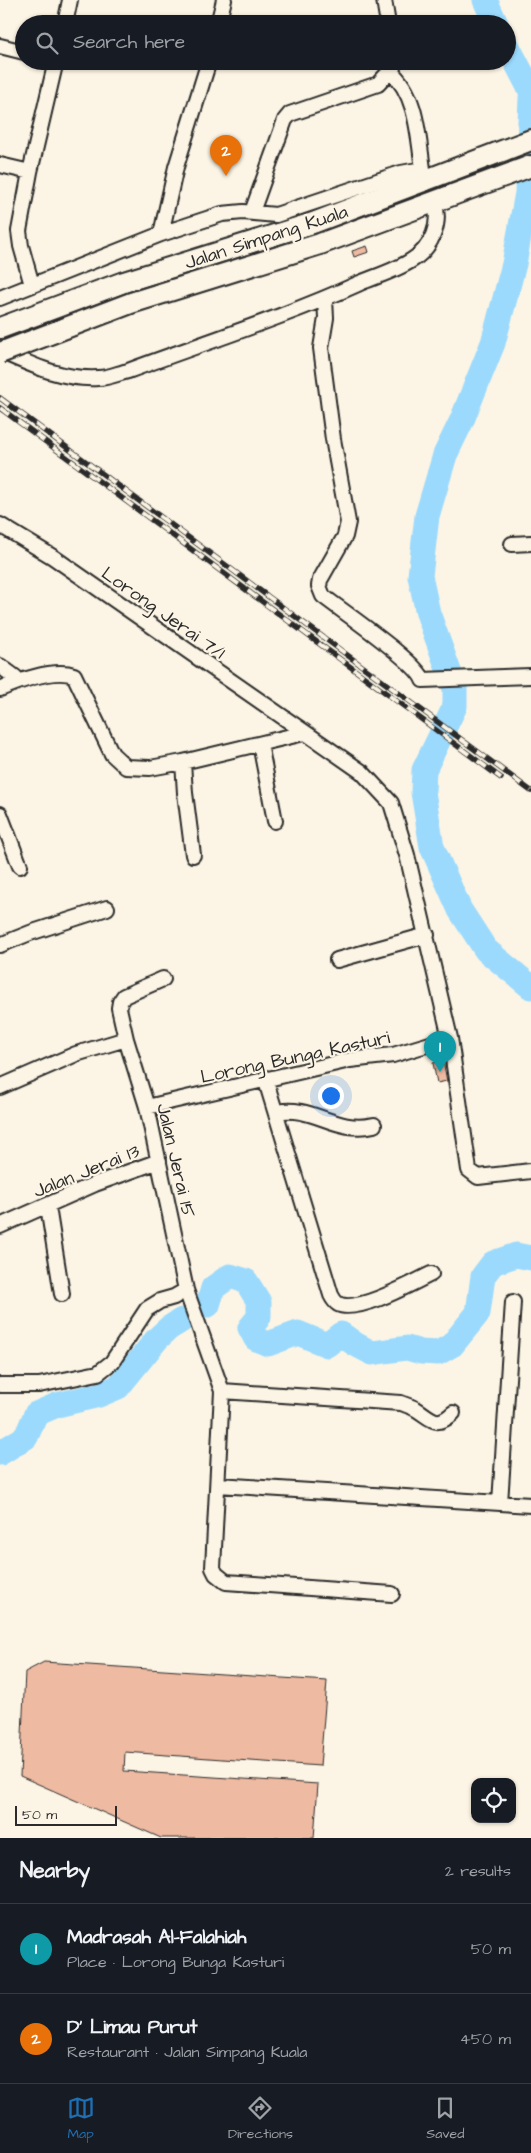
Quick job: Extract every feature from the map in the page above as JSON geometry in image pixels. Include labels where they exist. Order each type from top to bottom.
[{"type":"main road","name":"Jalan Simpang Kuala","points":[[0,328],[124,282],[313,223],[428,173],[502,151],[531,140]]},
{"type":"main road","name":"Jalan Simpang Kuala","points":[[0,352],[131,304],[320,244],[531,166]]},
{"type":"street","points":[[67,15],[70,0]]},
{"type":"street","points":[[220,15],[224,0]]},
{"type":"street","points":[[384,0],[386,15]]},
{"type":"street","points":[[0,46],[15,50]]},
{"type":"street","points":[[32,285],[19,232],[30,172],[54,70]]},
{"type":"street","points":[[161,234],[176,167],[206,70]]},
{"type":"street","points":[[252,212],[285,120],[290,114],[378,84],[389,70]]},
{"type":"street","points":[[0,298],[161,234],[222,214],[233,212],[252,212],[269,215],[285,213],[401,173],[428,173],[411,102],[394,70]]},
{"type":"street","points":[[0,165],[30,172]]},
{"type":"street","points":[[0,352],[45,372],[81,378],[100,378],[128,371],[325,299],[413,260],[427,246],[434,233],[437,216],[434,201]]},
{"type":"street","points":[[325,299],[326,318],[321,348],[333,439],[348,522],[345,536],[320,580],[319,586],[323,596],[395,651],[429,680],[531,676]]},
{"type":"street","name":"Lorong Jerai 7/1","points":[[0,525],[53,557],[362,772],[381,790],[391,803],[426,934],[450,1038],[469,1170],[478,1177],[531,1171]]},
{"type":"street","points":[[512,544],[531,543]]},
{"type":"street","points":[[0,666],[15,677],[17,682]]},
{"type":"street","points":[[0,689],[17,682],[60,672],[74,676],[112,754],[126,767],[150,768],[183,762],[304,733]]},
{"type":"street","points":[[260,744],[275,821]]},
{"type":"street","points":[[183,762],[193,855]]},
{"type":"street","points":[[0,814],[20,866]]},
{"type":"street","points":[[0,945],[30,933],[107,908]]},
{"type":"street","points":[[337,960],[426,934]]},
{"type":"street","name":"Jalan Jerai 15","points":[[163,979],[132,991],[120,1002],[119,1008],[126,1039],[147,1107],[186,1290],[222,1391]]},
{"type":"street","name":"Lorong Bunga Kasturi","points":[[147,1107],[265,1078],[350,1060],[393,1055],[450,1038]]},
{"type":"street","points":[[0,1087],[76,1054],[126,1039]]},
{"type":"street","points":[[265,1078],[334,1300],[339,1305],[356,1305],[386,1295],[431,1274]]},
{"type":"street","points":[[276,1112],[295,1109],[343,1126],[361,1128],[374,1125]]},
{"type":"street","name":"Jalan Jerai 13","points":[[0,1226],[95,1184],[159,1161]]},
{"type":"street","points":[[48,1206],[62,1294]]},
{"type":"street","points":[[0,1385],[39,1385],[98,1373],[112,1362],[147,1309],[186,1290]]},
{"type":"street","points":[[500,1503],[513,1302]]},
{"type":"street","points":[[392,1594],[226,1582],[220,1579],[213,1568],[222,1391],[401,1403],[438,1422],[446,1419],[453,1412]]},
{"type":"street","points":[[218,1485],[531,1505]]},
{"type":"building","points":[[367,246],[369,252],[354,257],[352,251]]},
{"type":"building","points":[[443,1061],[447,1081],[437,1083],[433,1063]]},
{"type":"building","points":[[44,1662],[327,1681],[320,1766],[125,1752],[124,1771],[318,1784],[314,1838],[161,1838],[20,1776],[25,1672]]},
{"type":"waterway","points":[[485,0],[492,15]]},
{"type":"waterway","points":[[516,62],[531,91]]},
{"type":"waterway","points":[[531,98],[527,193],[514,264],[493,343],[462,420],[445,455],[427,516],[420,576],[428,613],[455,688],[455,706],[424,770],[423,792],[432,847],[460,910],[486,950],[531,987]]},
{"type":"waterway","points":[[208,1305],[213,1288],[230,1276],[246,1281],[259,1302],[259,1317],[250,1328],[256,1339],[268,1344],[298,1333],[327,1345],[341,1334],[372,1353],[407,1348],[421,1352],[438,1353],[452,1345],[478,1313],[483,1276],[493,1263],[516,1255],[531,1258]]},
{"type":"waterway","points":[[0,1453],[26,1437],[36,1414],[57,1405],[99,1395],[118,1387],[157,1339],[182,1320]]},
{"type":"railway","points":[[0,398],[531,791]]},
{"type":"railway","points":[[0,408],[501,778]]},
{"type":"place","name":"D' Limau Purut","points":[[226,176]]},
{"type":"place","name":"Madrasah Al-Falahiah","points":[[440,1072]]}]
